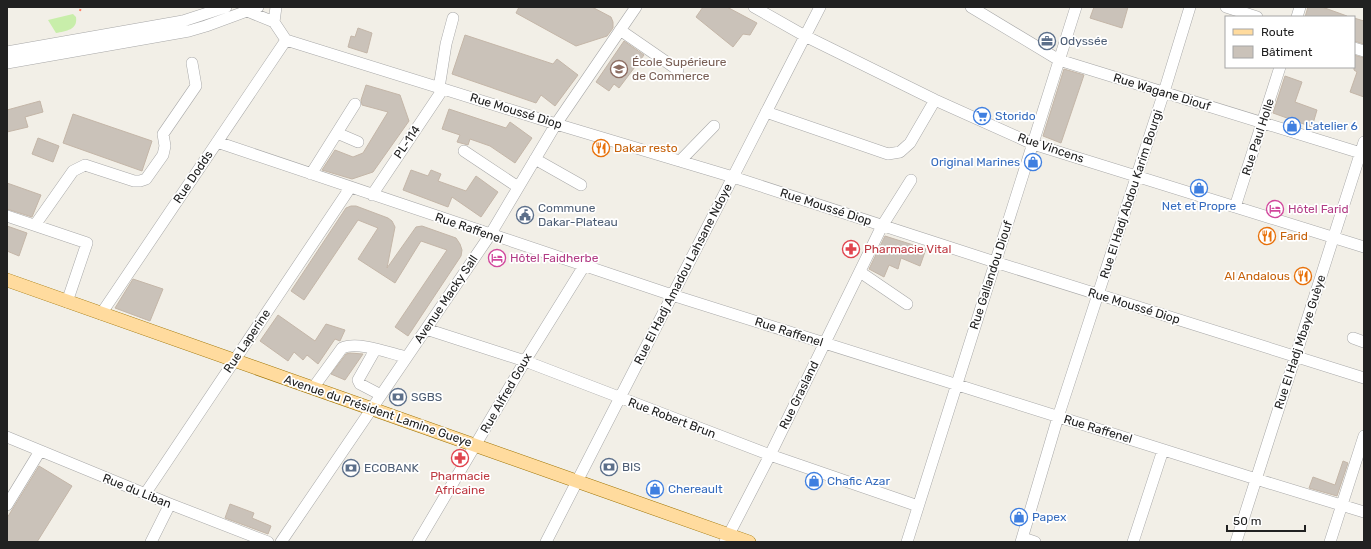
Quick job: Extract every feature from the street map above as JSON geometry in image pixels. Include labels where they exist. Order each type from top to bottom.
[{"type":"main road","name":"Avenue du Président Lamine Gueye","points":[[7,280],[100,314],[476,445],[727,539],[749,542]]},
{"type":"street","points":[[7,52],[183,21],[226,7]]},
{"type":"street","points":[[274,22],[276,7]]},
{"type":"street","name":"Avenue Macky Sall","points":[[282,542],[490,235],[556,124],[636,7]]},
{"type":"street","name":"Rue Vincens","points":[[754,7],[806,36],[935,100],[1032,144],[1364,247]]},
{"type":"street","name":"Rue Wagane Diouf","points":[[970,7],[1059,60],[1262,122],[1363,149]]},
{"type":"street","name":"Rue Gallandou Diouf","points":[[907,542],[1076,7]]},
{"type":"street","name":"Rue El Hadj Abdou Karim Bourgi","points":[[1022,540],[1058,417],[1164,92],[1190,7]]},
{"type":"street","points":[[1226,7],[1254,16]]},
{"type":"street","name":"Rue El Hadj Amadou Lahsane Ndoye","points":[[546,542],[806,36],[817,8]]},
{"type":"street","points":[[7,63],[189,31],[253,9],[274,22],[286,40]]},
{"type":"street","points":[[441,88],[446,44],[453,18]]},
{"type":"street","points":[[620,30],[678,70]]},
{"type":"street","name":"Rue Moussé Diop","points":[[286,40],[733,177],[995,262],[1364,378]]},
{"type":"street","name":"Rue Dodds","points":[[100,314],[286,40]]},
{"type":"street","points":[[34,225],[73,170],[85,165],[134,181],[146,179],[163,155],[165,146],[164,134],[196,86],[192,63]]},
{"type":"street","name":"Rue Paul Holle","points":[[1235,207],[1280,68]]},
{"type":"street","name":"PL-114","points":[[372,195],[441,88]]},
{"type":"street","points":[[766,112],[888,154],[900,152],[910,143],[935,100]]},
{"type":"street","points":[[311,174],[354,104]]},
{"type":"street","points":[[680,161],[714,126]]},
{"type":"street","points":[[337,132],[358,142]]},
{"type":"street","name":"Rue Raffenel","points":[[217,142],[350,188],[672,295],[1364,512]]},
{"type":"street","name":"Rue El Hadj Mbaye Guèye","points":[[1236,542],[1363,149]]},
{"type":"street","points":[[464,151],[518,187]]},
{"type":"street","points":[[535,159],[581,185]]},
{"type":"street","name":"Rue Grasland","points":[[727,539],[770,456],[882,226],[911,180]]},
{"type":"street","name":"Rue Laperine","points":[[145,494],[350,188]]},
{"type":"street","points":[[7,216],[87,243],[66,302]]},
{"type":"street","name":"Rue Alfred Goux","points":[[418,542],[524,361],[584,266]]},
{"type":"street","points":[[860,272],[907,304]]},
{"type":"street","name":"Rue Robert Brun","points":[[426,329],[524,361],[770,456],[918,506]]},
{"type":"street","points":[[1353,338],[1364,342]]},
{"type":"street","points":[[313,388],[342,348],[349,345],[406,357]]},
{"type":"street","points":[[375,350],[358,380],[360,384],[381,395]]},
{"type":"street","points":[[1330,542],[1364,436]]},
{"type":"street","name":"Rue du Liban","points":[[7,437],[145,494],[268,542]]},
{"type":"street","points":[[1133,542],[1163,450]]},
{"type":"street","points":[[7,505],[40,451]]},
{"type":"street","points":[[150,542],[170,504]]},
{"type":"street","points":[[1022,540],[1035,542]]},
{"type":"path","points":[[80,11],[81,7]]},
{"type":"green space","points":[[73,14],[76,17],[75,25],[70,29],[56,33],[48,20]]},
{"type":"building","points":[[519,7],[592,7],[611,17],[613,28],[607,36],[576,46],[516,13]]},
{"type":"building","points":[[703,7],[727,7],[757,23],[750,35],[743,34],[733,47],[696,17]]},
{"type":"building","points":[[1094,7],[1128,7],[1122,28],[1090,18]]},
{"type":"building","points":[[1308,7],[1322,7],[1347,16],[1305,16]]},
{"type":"building","points":[[1355,18],[1364,21],[1364,44],[1355,41]]},
{"type":"building","points":[[358,28],[372,33],[367,53],[348,47],[351,36],[355,37]]},
{"type":"building","points":[[465,35],[553,64],[557,59],[578,75],[555,106],[541,95],[536,103],[452,74]]},
{"type":"building","name":"École Supérieure de Commerce","points":[[624,41],[644,55],[619,88],[614,84],[609,91],[596,82]]},
{"type":"building","points":[[1355,55],[1364,58],[1364,97],[1350,92],[1357,72],[1354,70]]},
{"type":"building","points":[[1064,69],[1084,75],[1061,143],[1043,136]]},
{"type":"building","points":[[1285,76],[1302,82],[1295,102],[1317,110],[1312,127],[1273,113]]},
{"type":"building","points":[[366,85],[400,95],[409,121],[373,172],[352,179],[322,170],[335,150],[353,157],[363,153],[388,112],[362,105],[361,100]]},
{"type":"building","points":[[40,101],[43,112],[25,117],[28,127],[7,132],[7,110]]},
{"type":"building","points":[[449,109],[506,128],[510,122],[532,138],[515,163],[490,146],[470,139],[468,145],[457,142],[460,135],[442,129]]},
{"type":"building","points":[[73,114],[152,141],[142,171],[63,143]]},
{"type":"building","points":[[38,138],[59,146],[53,162],[32,154]]},
{"type":"building","points":[[411,170],[428,176],[431,170],[441,174],[438,181],[466,191],[476,176],[498,192],[481,217],[452,197],[448,207],[403,190]]},
{"type":"building","points":[[7,183],[41,195],[32,217],[7,209]]},
{"type":"building","points":[[356,206],[388,218],[392,221],[395,227],[387,268],[416,227],[422,226],[456,238],[460,244],[462,250],[461,256],[408,336],[395,327],[447,250],[421,241],[395,283],[358,259],[378,228],[358,220],[304,300],[291,291],[346,208]]},
{"type":"building","points":[[7,226],[27,233],[19,256],[7,251]]},
{"type":"building","points":[[885,236],[926,249],[920,266],[901,258],[898,269],[889,265],[884,277],[869,269]]},
{"type":"building","points":[[133,279],[163,289],[150,321],[115,308]]},
{"type":"building","points":[[278,315],[315,341],[326,324],[345,330],[340,341],[335,339],[318,364],[307,355],[303,360],[294,352],[288,361],[260,341]]},
{"type":"building","points":[[346,354],[363,354],[345,380],[331,374]]},
{"type":"building","points":[[1343,461],[1348,463],[1337,496],[1309,488],[1313,477],[1335,485]]},
{"type":"building","points":[[39,466],[72,486],[37,542],[7,542],[7,518]]},
{"type":"building","points":[[230,504],[254,513],[252,518],[271,526],[268,534],[225,518]]},
{"type":"place","name":"Odyssée","points":[[1047,41]]},
{"type":"place","name":"École Supérieure de Commerce","points":[[619,69]]},
{"type":"place","name":"Storido","points":[[982,116]]},
{"type":"place","name":"L'atelier 6","points":[[1292,126]]},
{"type":"place","name":"Dakar resto","points":[[601,148]]},
{"type":"place","name":"Original Marines","points":[[1033,162]]},
{"type":"place","name":"Net et Propre","points":[[1199,188]]},
{"type":"place","name":"Hôtel Farid","points":[[1275,209]]},
{"type":"place","name":"Commune Dakar-Plateau","points":[[525,215]]},
{"type":"place","name":"Farid","points":[[1267,236]]},
{"type":"place","name":"Pharmacie Vital","points":[[851,249]]},
{"type":"place","name":"Hôtel Faidherbe","points":[[497,258]]},
{"type":"place","name":"Al Andalous","points":[[1303,276]]},
{"type":"place","name":"SGBS","points":[[398,397]]},
{"type":"place","name":"Pharmacie Africaine","points":[[460,458]]},
{"type":"place","name":"BIS","points":[[609,467]]},
{"type":"place","name":"ECOBANK","points":[[351,468]]},
{"type":"place","name":"Chafic Azar","points":[[814,481]]},
{"type":"place","name":"Chereault","points":[[655,489]]},
{"type":"place","name":"Papex","points":[[1019,517]]}]
